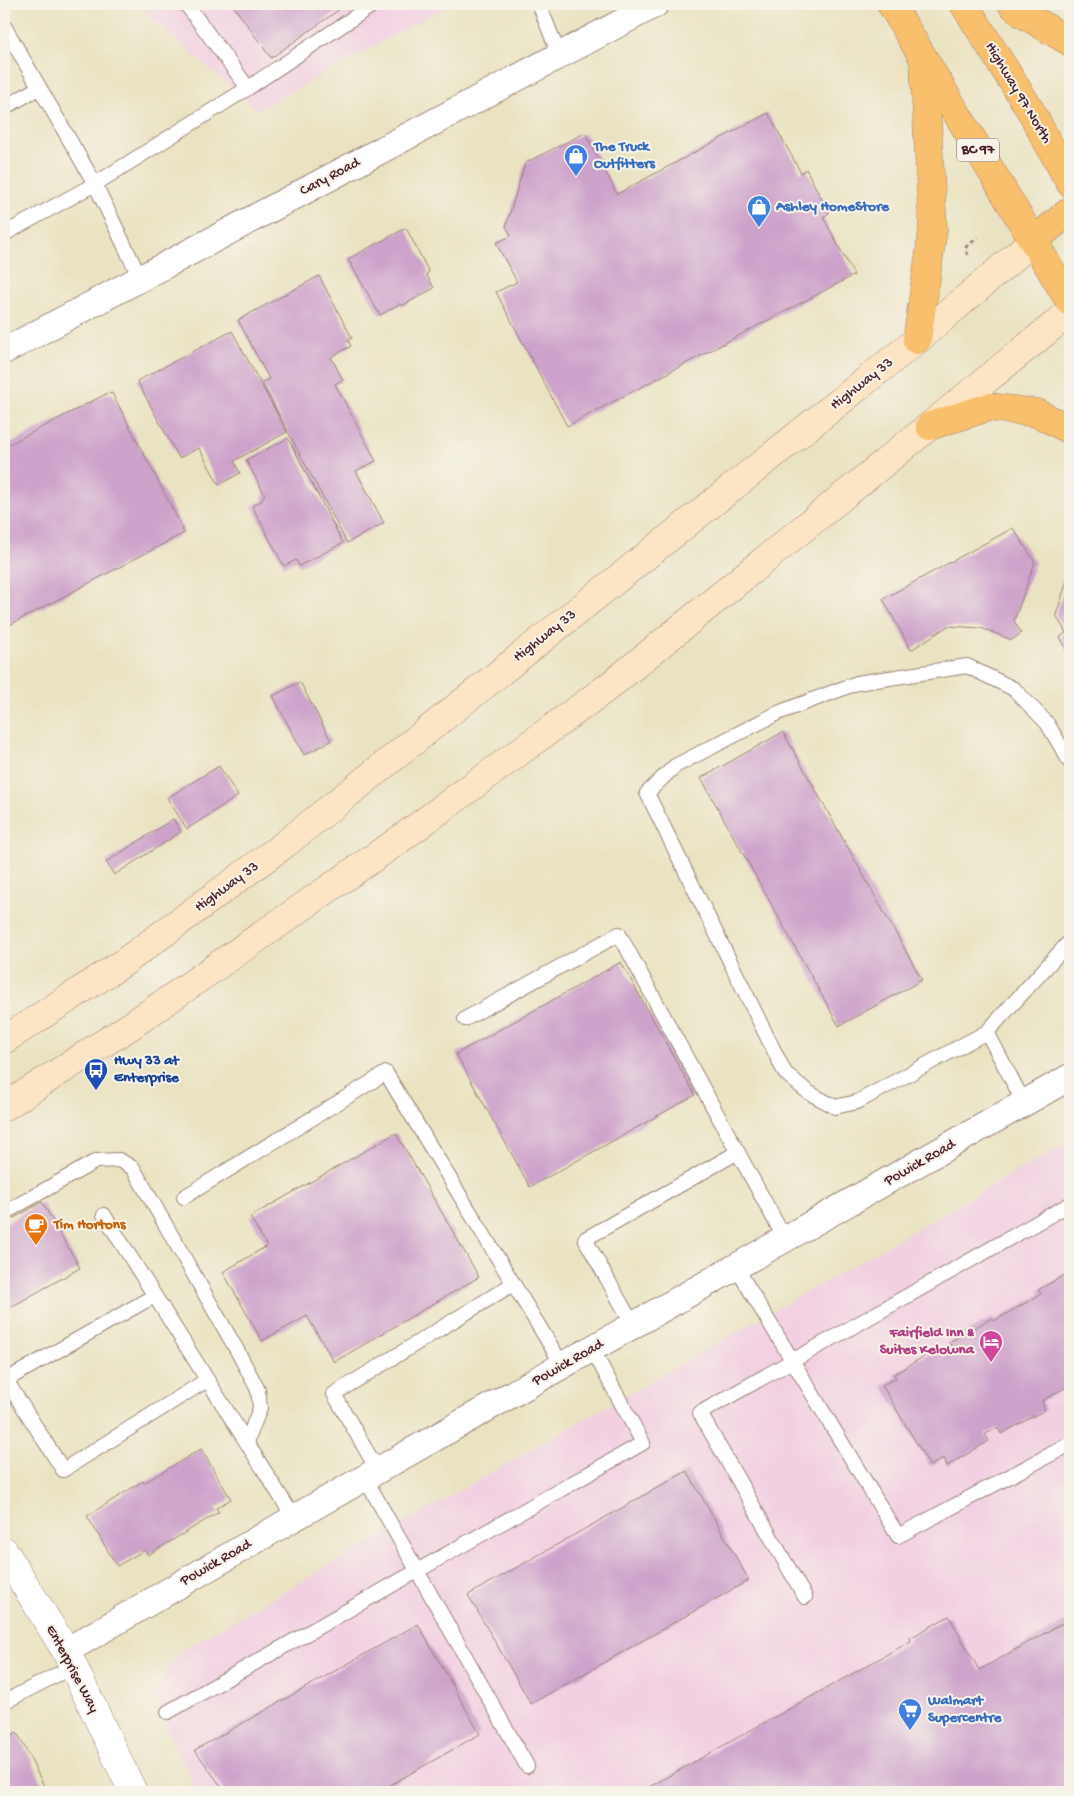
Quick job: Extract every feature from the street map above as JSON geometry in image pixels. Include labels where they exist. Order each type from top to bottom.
[{"type":"main road","name":"BC 97","points":[[890,4],[1070,302]]},
{"type":"main road","name":"Highway 97 North","points":[[964,4],[1030,108],[1070,183]]},
{"type":"main road","points":[[1012,4],[1070,42]]},
{"type":"main road","points":[[917,340],[933,230],[923,58]]},
{"type":"main road","name":"Highway 33","points":[[4,1040],[123,963],[285,844],[917,340],[1070,211]]},
{"type":"main road","points":[[4,1107],[132,1025],[399,840],[608,687],[1070,312]]},
{"type":"main road","points":[[930,426],[989,407],[1037,414],[1070,430]]},
{"type":"street","name":"Cary Road","points":[[4,351],[656,4]]},
{"type":"street","name":"Powick Road","points":[[70,1659],[294,1518],[1024,1103],[1069,1080]]},
{"type":"street","name":"Enterprise Way","points":[[4,1551],[70,1659],[133,1792]]},
{"type":"lane","points":[[186,4],[248,88]]},
{"type":"lane","points":[[4,234],[95,184],[248,88],[374,4]]},
{"type":"lane","points":[[539,4],[559,55]]},
{"type":"lane","points":[[4,26],[95,184],[140,278]]},
{"type":"lane","points":[[4,108],[38,88]]},
{"type":"lane","points":[[1070,762],[1047,723],[1014,688],[967,666],[857,683],[778,712],[675,766],[646,793],[785,1073],[808,1092],[835,1107],[857,1102],[987,1032],[1070,941]]},
{"type":"lane","points":[[464,1019],[619,934],[785,1239]]},
{"type":"lane","points":[[987,1032],[1024,1103]]},
{"type":"lane","points":[[184,1197],[386,1073],[563,1366]]},
{"type":"lane","points":[[633,1325],[584,1239],[738,1152]]},
{"type":"lane","points":[[4,1212],[96,1161],[118,1160],[133,1168],[258,1390],[260,1408],[246,1442]]},
{"type":"lane","points":[[805,1597],[700,1413],[1070,1204]]},
{"type":"lane","points":[[104,1215],[294,1518]]},
{"type":"lane","points":[[736,1267],[898,1536],[1070,1444]]},
{"type":"lane","points":[[513,1284],[334,1394],[417,1571],[527,1766]]},
{"type":"lane","points":[[154,1296],[5,1379],[63,1470],[207,1380]]},
{"type":"lane","points":[[168,1712],[643,1443],[592,1349]]},
{"type":"lane","points":[[4,1702],[70,1659]]},
{"type":"path","points":[[972,263],[964,248],[978,237]]},
{"type":"shaded area","points":[[140,4],[451,4],[258,110],[151,18]]},
{"type":"shaded area","points":[[1070,1141],[1070,1792],[198,1792],[169,1734],[154,1693],[179,1652]]},
{"type":"building","points":[[232,4],[347,4],[271,58]]},
{"type":"building","points":[[768,113],[801,173],[806,169],[829,213],[823,217],[854,275],[567,426],[496,292],[517,282],[496,243],[511,236],[506,226],[525,163],[585,133],[617,194]]},
{"type":"building","points":[[406,228],[429,272],[426,274],[434,288],[402,306],[400,304],[380,315],[348,259]]},
{"type":"building","points":[[319,276],[352,338],[348,340],[351,346],[331,357],[343,380],[335,384],[376,461],[356,471],[384,523],[347,543],[262,383],[269,379],[238,320]]},
{"type":"building","points":[[232,331],[287,432],[234,461],[240,473],[219,485],[199,448],[179,458],[137,381]]},
{"type":"building","points":[[108,393],[112,393],[184,533],[4,628],[4,447]]},
{"type":"building","points":[[288,438],[343,543],[299,566],[296,560],[284,566],[252,506],[263,500],[262,497],[265,495],[246,460]]},
{"type":"building","points":[[1013,528],[1035,562],[1014,621],[1021,633],[1012,640],[981,628],[948,626],[911,650],[883,599]]},
{"type":"building","points":[[1070,571],[1070,656],[1060,637],[1066,633],[1056,615]]},
{"type":"building","points":[[300,682],[331,741],[304,755],[273,696]]},
{"type":"building","points":[[783,732],[922,980],[839,1026],[701,778]]},
{"type":"building","points":[[219,766],[238,796],[187,829],[167,798]]},
{"type":"building","points":[[173,819],[181,832],[114,875],[106,862]]},
{"type":"building","points":[[621,962],[695,1095],[530,1187],[456,1054]]},
{"type":"building","points":[[396,1133],[479,1277],[334,1362],[307,1316],[262,1341],[223,1272],[267,1246],[250,1217]]},
{"type":"building","name":"Tim Hortons","points":[[42,1202],[80,1268],[4,1311],[4,1224]]},
{"type":"building","name":"Fairfield Inn & Suites Kelowna","points":[[1070,1272],[1070,1385],[1042,1401],[1045,1410],[1001,1434],[998,1428],[985,1434],[989,1441],[947,1466],[944,1458],[930,1466],[882,1385],[896,1378],[894,1374],[937,1349],[939,1353],[951,1346],[949,1342],[992,1318],[994,1321],[1041,1294],[1038,1290]]},
{"type":"building","points":[[201,1449],[231,1499],[216,1508],[219,1512],[148,1555],[145,1550],[117,1566],[87,1516],[143,1481],[144,1483]]},
{"type":"building","points":[[687,1471],[749,1580],[531,1704],[468,1595]]},
{"type":"building","name":"Walmart Supercentre","points":[[949,1616],[979,1670],[1070,1619],[1070,1792],[640,1792],[911,1641],[910,1638]]},
{"type":"building","points":[[418,1624],[480,1734],[378,1792],[225,1792],[195,1750]]},
{"type":"building","points":[[17,1732],[47,1792],[4,1792],[4,1739]]},
{"type":"place","name":"The Truck Outfitters","points":[[576,177]]},
{"type":"place","name":"Ashley HomeStore","points":[[759,228]]},
{"type":"place","name":"Hwy 33 at Enterprise","points":[[96,1091]]},
{"type":"place","name":"Tim Hortons","points":[[36,1246]]},
{"type":"place","name":"Fairfield Inn & Suites Kelowna","points":[[991,1363]]},
{"type":"place","name":"Walmart Supercentre","points":[[910,1731]]}]
